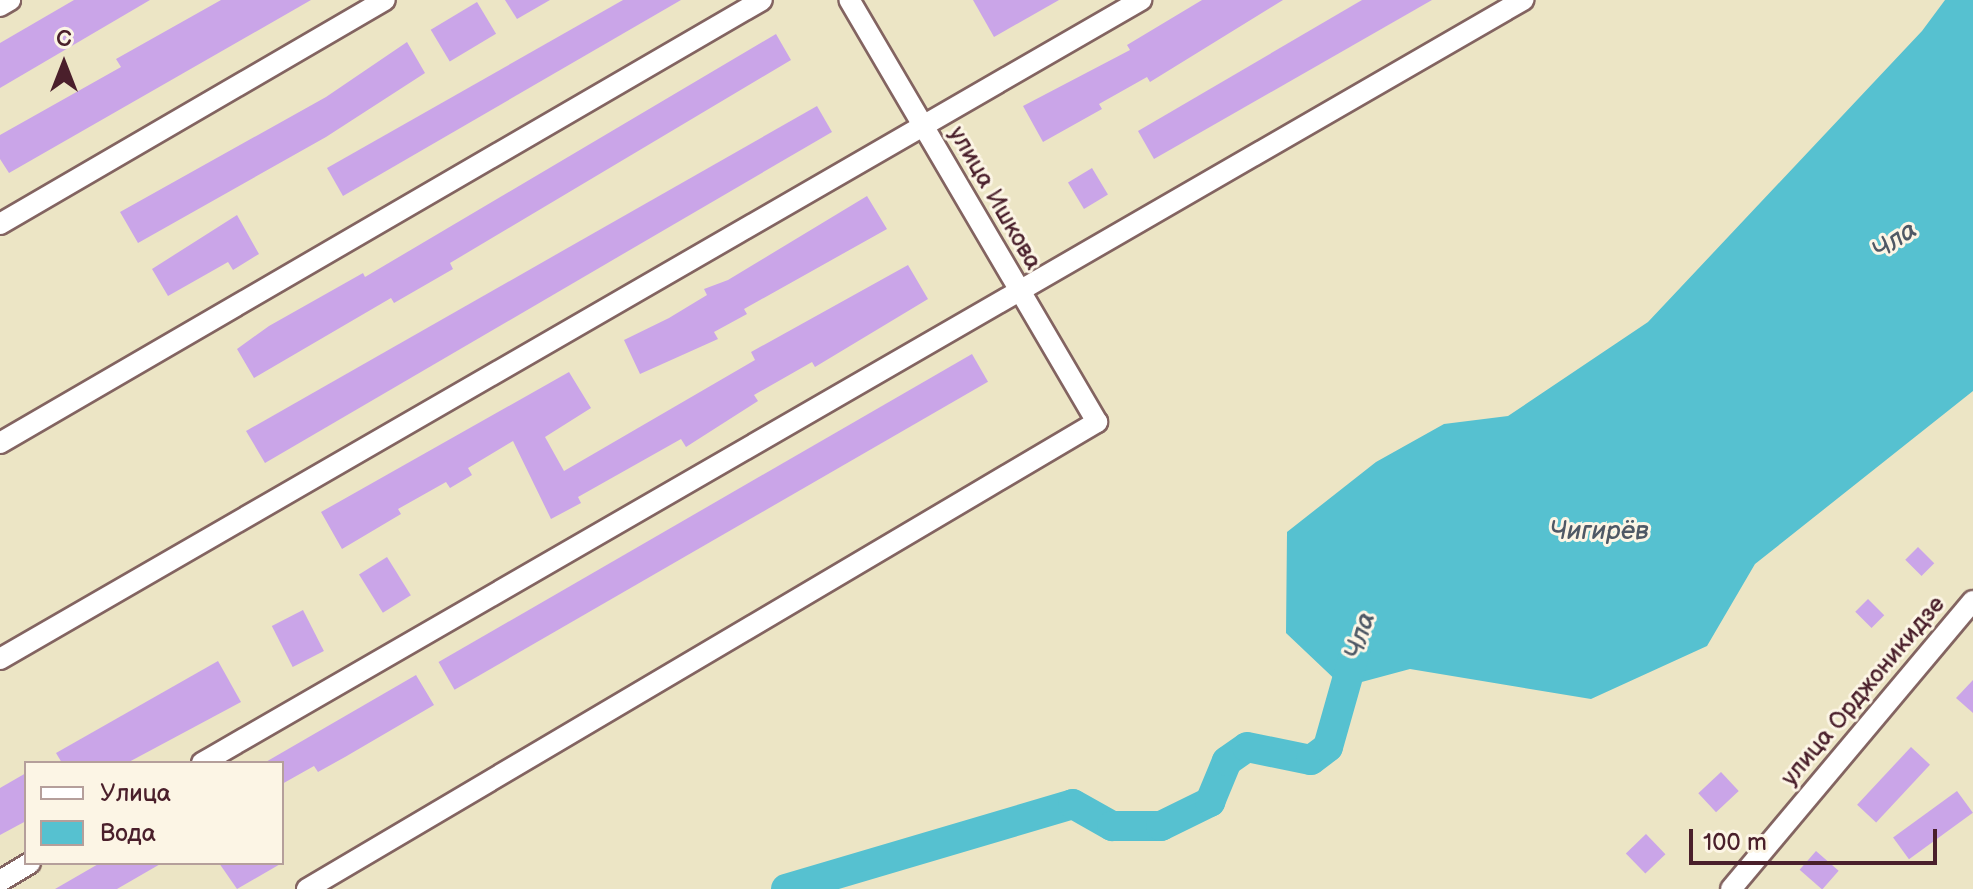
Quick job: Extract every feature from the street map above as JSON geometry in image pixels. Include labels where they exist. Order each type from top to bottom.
[{"type":"street","points":[[0,6],[10,0]]},
{"type":"street","points":[[0,224],[385,0]]},
{"type":"street","points":[[0,443],[762,0]]},
{"type":"street","name":"улица Ишкова","points":[[307,889],[1097,422],[849,0]]},
{"type":"street","points":[[0,659],[1141,0]]},
{"type":"street","points":[[205,761],[1017,288],[1523,0]]},
{"type":"street","name":"улица Орджоникидзе","points":[[1731,889],[1973,601]]},
{"type":"street","points":[[0,881],[27,865]]},
{"type":"water","name":"Чигирёв","points":[[1945,0],[1973,0],[1973,391],[1755,564],[1707,646],[1591,699],[1410,669],[1343,687],[1286,633],[1287,532],[1376,462],[1444,424],[1508,416],[1648,322],[1922,31]]},
{"type":"building","points":[[74,0],[150,0],[0,88],[0,43]]},
{"type":"building","points":[[221,0],[311,0],[9,173],[0,159],[0,135],[121,67],[116,59]]},
{"type":"building","points":[[505,0],[550,0],[517,19]]},
{"type":"building","points":[[623,0],[681,0],[343,196],[327,168]]},
{"type":"building","points":[[973,0],[1059,0],[994,37]]},
{"type":"building","points":[[1202,0],[1283,0],[1150,82],[1147,77],[1099,104],[1102,109],[1043,142],[1023,106],[1130,50],[1127,45]]},
{"type":"building","points":[[1362,0],[1432,0],[1154,159],[1138,131]]},
{"type":"building","points":[[477,2],[496,34],[450,62],[431,30]]},
{"type":"building","points":[[776,34],[791,60],[450,263],[453,269],[394,303],[391,298],[254,378],[237,349],[269,326],[363,273],[365,277]]},
{"type":"building","points":[[407,42],[425,73],[326,137],[138,243],[120,212],[326,97]]},
{"type":"building","points":[[817,106],[832,132],[265,463],[246,431]]},
{"type":"building","points":[[1092,168],[1108,195],[1084,209],[1068,182]]},
{"type":"building","points":[[867,196],[887,229],[744,309],[747,314],[714,332],[718,339],[640,374],[624,340],[669,318],[707,295],[704,289],[728,280]]},
{"type":"building","points":[[237,215],[259,254],[233,270],[228,262],[168,296],[152,269]]},
{"type":"building","points":[[908,265],[928,299],[815,367],[812,362],[754,395],[758,401],[686,447],[681,439],[578,497],[581,503],[551,519],[513,441],[468,468],[472,475],[450,488],[446,482],[398,509],[401,514],[342,549],[321,512],[569,372],[591,408],[545,437],[564,471],[755,360],[751,352]]},
{"type":"building","points":[[972,354],[988,382],[455,690],[439,662]]},
{"type":"building","points":[[1918,547],[1934,563],[1922,576],[1905,560]]},
{"type":"building","points":[[387,557],[411,595],[383,613],[359,574]]},
{"type":"building","points":[[1868,599],[1884,615],[1872,628],[1855,612]]},
{"type":"building","points":[[303,610],[324,651],[293,667],[272,626]]},
{"type":"building","points":[[218,661],[241,702],[131,761],[61,761],[56,753]]},
{"type":"building","points":[[416,675],[434,705],[318,772],[314,766],[284,783],[284,761],[267,761]]},
{"type":"building","points":[[1973,680],[1973,713],[1956,698]]},
{"type":"building","points":[[1911,747],[1930,765],[1876,823],[1857,805]]},
{"type":"building","points":[[1721,772],[1739,791],[1716,812],[1698,793]]},
{"type":"building","points":[[24,774],[24,822],[0,835],[0,788]]},
{"type":"building","points":[[1957,791],[1973,813],[1909,859],[1893,837]]},
{"type":"building","points":[[1646,834],[1665,854],[1645,874],[1626,853]]},
{"type":"building","points":[[1816,851],[1839,871],[1822,889],[1800,870]]},
{"type":"building","points":[[97,865],[159,865],[117,889],[55,889]]},
{"type":"building","points":[[220,865],[279,865],[237,889]]},
{"type":"waterway","name":"Чла","points":[[786,889],[1073,804],[1112,826],[1161,826],[1210,802],[1227,761],[1247,747],[1311,760],[1328,747],[1356,648]]}]
